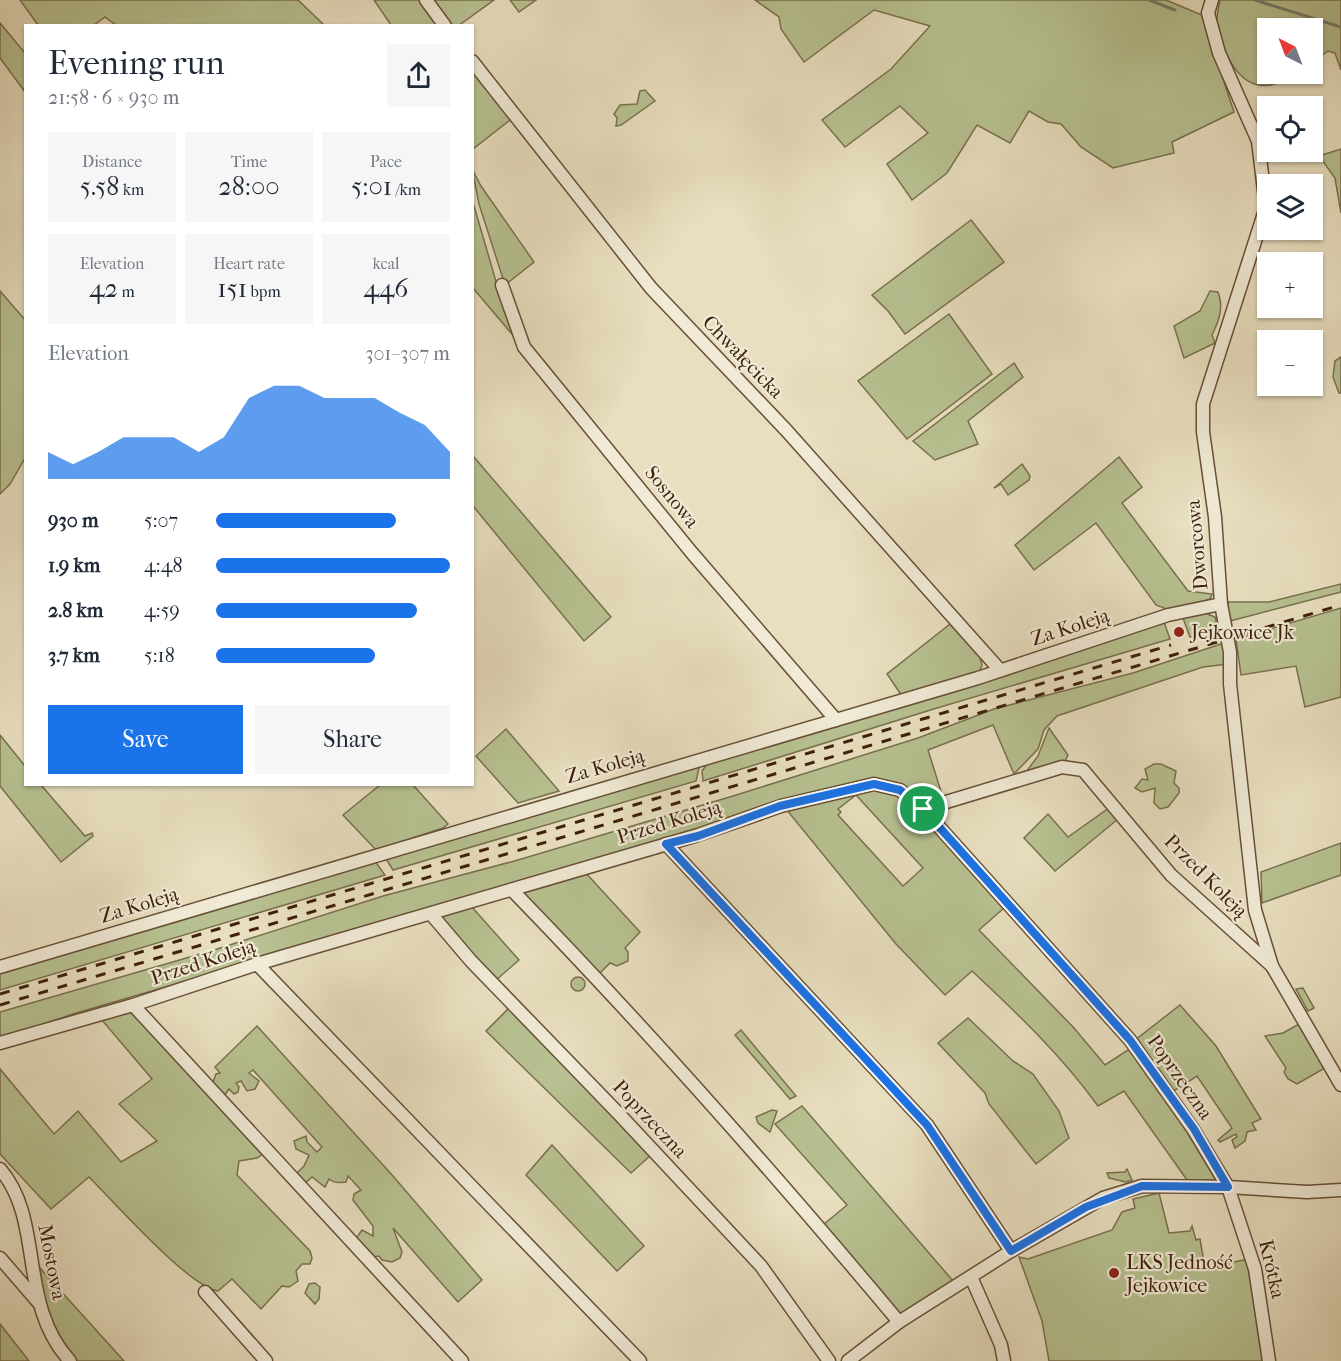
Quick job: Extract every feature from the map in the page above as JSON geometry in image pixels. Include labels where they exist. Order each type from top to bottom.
[{"type":"street","points":[[426,0],[444,24]]},
{"type":"street","name":"Dworcowa","points":[[1212,0],[1208,13],[1219,53],[1258,141],[1266,207],[1203,404],[1203,432],[1215,517],[1221,604],[1230,652],[1230,684],[1255,910],[1272,966],[1341,1085]]},
{"type":"street","name":"Chwałęcicka","points":[[474,64],[651,288],[786,430],[999,669]]},
{"type":"street","name":"Sosnowa","points":[[502,285],[524,347],[693,553],[836,720]]},
{"type":"street","name":"Za Koleją","points":[[0,967],[458,829],[836,720],[1168,615],[1221,604]]},
{"type":"street","name":"Przed Koleją","points":[[0,1043],[133,1005],[257,964],[698,836],[780,806],[874,784],[900,790],[923,809],[1047,770],[1066,767],[1083,770],[1171,875],[1272,966]]},
{"type":"street","name":"Poprzeczna","points":[[923,809],[1130,1040],[1194,1129],[1228,1187]]},
{"type":"street","points":[[666,844],[927,1125],[1011,1251]]},
{"type":"street","points":[[512,890],[636,1020],[754,1151],[899,1322]]},
{"type":"street","name":"Poprzeczna","points":[[430,914],[471,961],[761,1266],[829,1361]]},
{"type":"street","points":[[257,964],[640,1361]]},
{"type":"street","points":[[133,1005],[462,1361]]},
{"type":"street","name":"Mostowa","points":[[0,1169],[19,1197],[40,1304],[53,1338],[70,1361]]},
{"type":"street","points":[[848,1361],[899,1322],[1011,1251],[1086,1207],[1142,1186],[1228,1187],[1307,1192],[1341,1190]]},
{"type":"street","name":"Krótka","points":[[1228,1187],[1255,1269],[1269,1361]]},
{"type":"street","points":[[0,1258],[40,1304]]},
{"type":"street","points":[[971,1277],[1000,1345],[1004,1361]]},
{"type":"street","points":[[204,1292],[266,1361]]},
{"type":"green space","points":[[20,0],[298,0],[323,24],[114,24],[105,17],[95,24],[37,24]]},
{"type":"green space","points":[[374,0],[423,0],[441,24],[390,24]]},
{"type":"green space","points":[[432,0],[494,0],[461,24],[451,24]]},
{"type":"green space","points":[[510,0],[536,0],[519,12]]},
{"type":"green space","points":[[755,0],[1166,0],[1202,15],[1234,112],[1172,142],[1174,153],[1113,168],[1081,147],[1061,124],[1048,122],[1029,111],[1010,143],[977,125],[947,173],[912,200],[887,164],[928,133],[900,106],[845,147],[822,120],[891,69],[930,26],[874,10],[804,62],[781,29],[779,17]]},
{"type":"green space","points":[[1220,0],[1341,0],[1341,70],[1335,53],[1328,51],[1323,55],[1323,18],[1257,18],[1257,84],[1274,84],[1265,85],[1256,84],[1248,81],[1240,75],[1227,55],[1218,36],[1217,21]]},
{"type":"green space","points":[[0,23],[24,52],[24,91],[0,58]]},
{"type":"green space","points":[[474,71],[510,120],[474,148]]},
{"type":"green space","points":[[645,90],[655,101],[621,125],[616,126],[617,118],[614,114],[620,105],[637,104],[640,91]]},
{"type":"green space","points":[[1341,149],[1341,213],[1335,178],[1323,162],[1323,155]]},
{"type":"green space","points":[[474,173],[534,262],[505,285],[479,204]]},
{"type":"green space","points":[[474,206],[497,285],[517,340],[474,289]]},
{"type":"green space","points":[[971,220],[1004,262],[905,334],[888,311],[872,295]]},
{"type":"green space","points":[[0,291],[24,319],[24,460],[10,484],[0,494]]},
{"type":"green space","points":[[1210,291],[1218,292],[1221,303],[1219,319],[1212,335],[1215,343],[1184,358],[1174,326],[1200,311]]},
{"type":"green space","points":[[949,314],[992,374],[907,439],[858,381]]},
{"type":"green space","points":[[1341,357],[1341,393],[1339,393],[1333,377],[1335,361]]},
{"type":"green space","points":[[1014,363],[1023,377],[968,421],[978,444],[935,460],[913,441]]},
{"type":"green space","points":[[474,457],[611,617],[584,641],[474,507]]},
{"type":"green space","points":[[1119,457],[1142,487],[1122,503],[1188,591],[1212,594],[1210,599],[1174,612],[1156,605],[1096,523],[1034,570],[1015,545]]},
{"type":"green space","points":[[1022,464],[1030,476],[1029,480],[1008,495],[1001,484],[994,488]]},
{"type":"green space","points":[[1341,584],[1341,592],[1230,621],[1227,602],[1269,602]]},
{"type":"green space","points":[[1341,608],[1341,697],[1305,707],[1296,666],[1241,675],[1236,639]]},
{"type":"green space","points":[[1205,613],[1215,617],[1218,628],[1190,637],[1183,618]]},
{"type":"green space","points":[[1164,622],[1170,639],[703,781],[702,771],[710,760]]},
{"type":"green space","points":[[950,624],[980,657],[982,665],[979,673],[902,696],[887,674]]},
{"type":"green space","points":[[1224,643],[1228,664],[1203,667],[1057,716],[1044,730],[1038,749],[1014,774],[993,725],[928,750],[944,801],[923,806],[902,784],[872,779],[73,1014],[0,1039],[0,1012],[214,950],[383,896],[518,860],[733,796],[918,738],[994,709],[1133,673]]},
{"type":"green space","points":[[1049,728],[1068,755],[1064,763],[1026,772],[1038,756]]},
{"type":"green space","points":[[506,729],[559,791],[518,803],[476,756]]},
{"type":"green space","points":[[0,735],[24,765],[24,786],[42,786],[85,836],[92,833],[93,836],[61,862],[0,786]]},
{"type":"green space","points":[[700,764],[696,781],[393,870],[386,859]]},
{"type":"green space","points":[[1154,764],[1161,764],[1176,771],[1174,783],[1179,788],[1179,793],[1168,807],[1160,809],[1154,803],[1155,788],[1142,792],[1135,788],[1142,779],[1148,780],[1145,769]]},
{"type":"green space","points":[[379,786],[414,786],[448,824],[443,828],[376,850],[343,815]]},
{"type":"green space","points":[[872,789],[889,790],[909,802],[1004,908],[979,930],[1074,1028],[1105,1065],[1134,1046],[1221,1180],[1187,1180],[1124,1091],[1098,1106],[1054,1052],[972,971],[945,995],[896,944],[786,809]],"holes":[[[856,795],[923,868],[903,886],[838,815],[841,812],[838,809]]]},
{"type":"green space","points":[[1109,808],[1118,819],[1055,871],[1024,838],[1048,814],[1068,837]]},
{"type":"green space","points":[[1341,843],[1341,875],[1262,903],[1261,872]]},
{"type":"green space","points":[[374,860],[385,875],[0,990],[0,969]]},
{"type":"green space","points":[[584,871],[640,932],[625,948],[628,952],[628,961],[617,966],[610,963],[598,975],[517,894]]},
{"type":"green space","points":[[471,906],[519,960],[495,981],[441,921],[441,917]]},
{"type":"green space","points":[[575,977],[581,977],[585,984],[581,991],[575,991],[571,987],[571,981]]},
{"type":"green space","points":[[1303,988],[1314,1008],[1308,1011],[1296,989]]},
{"type":"green space","points":[[1180,1005],[1216,1046],[1261,1119],[1252,1123],[1256,1130],[1247,1132],[1245,1141],[1235,1148],[1232,1140],[1237,1137],[1236,1134],[1220,1142],[1218,1140],[1232,1128],[1197,1076],[1172,1092],[1134,1041]]},
{"type":"green space","points":[[508,1006],[651,1155],[631,1173],[486,1031],[507,1010]]},
{"type":"green space","points":[[130,1010],[263,1154],[257,1158],[239,1161],[237,1175],[310,1251],[312,1258],[310,1264],[302,1264],[296,1271],[298,1281],[289,1287],[282,1286],[261,1309],[232,1279],[218,1291],[205,1286],[189,1275],[152,1242],[89,1177],[51,1209],[0,1154],[0,1069],[54,1134],[78,1111],[121,1162],[157,1141],[119,1104],[152,1079],[101,1019]]},
{"type":"green space","points":[[968,1018],[1013,1061],[1033,1074],[1059,1111],[1069,1138],[1036,1164],[989,1104],[985,1093],[938,1043]]},
{"type":"green space","points":[[1299,1024],[1325,1068],[1297,1084],[1288,1079],[1284,1072],[1286,1068],[1265,1036],[1283,1033]]},
{"type":"green space","points":[[257,1026],[393,1176],[482,1280],[458,1302],[393,1228],[402,1252],[400,1258],[392,1262],[382,1260],[379,1256],[373,1257],[355,1240],[362,1230],[373,1236],[373,1226],[353,1200],[354,1194],[361,1190],[348,1176],[346,1182],[329,1179],[325,1187],[312,1177],[304,1184],[297,1180],[297,1173],[304,1166],[309,1155],[296,1149],[294,1141],[306,1136],[307,1142],[317,1152],[322,1147],[253,1070],[249,1073],[259,1081],[255,1089],[247,1091],[241,1081],[236,1083],[239,1087],[238,1092],[234,1094],[229,1089],[224,1096],[212,1085],[216,1074],[220,1073],[215,1067]]},
{"type":"green space","points":[[741,1030],[796,1096],[790,1099],[735,1035]]},
{"type":"green space","points":[[802,1106],[954,1282],[901,1317],[823,1225],[847,1205],[775,1124]]},
{"type":"green space","points":[[772,1110],[777,1111],[770,1132],[758,1123],[756,1117]]},
{"type":"green space","points":[[552,1145],[644,1246],[617,1271],[526,1175]]},
{"type":"green space","points":[[1127,1169],[1132,1180],[1126,1182],[1109,1178],[1107,1173],[1125,1172]]},
{"type":"green space","name":"LKS Jedność Jejkowice","points":[[1159,1193],[1169,1233],[1190,1231],[1192,1226],[1196,1240],[1200,1239],[1205,1268],[1249,1259],[1267,1361],[1049,1361],[1042,1321],[1019,1257],[1028,1259],[1112,1230],[1122,1212],[1135,1208],[1133,1199]]},
{"type":"green space","points":[[40,1268],[124,1361],[73,1361],[55,1337],[35,1271]]},
{"type":"green space","points":[[315,1283],[320,1287],[319,1299],[315,1304],[305,1293],[309,1284]]},
{"type":"green space","points":[[0,1324],[29,1361],[0,1361]]},
{"type":"waterway","points":[[1149,0],[1175,10]]},
{"type":"waterway","points":[[1255,0],[1341,27]]},
{"type":"railway","points":[[0,1005],[1341,605]]},
{"type":"railway","points":[[0,994],[1171,645]]},
{"type":"place","name":"Jejkowice Jk","points":[[1179,632]]},
{"type":"place","name":"LKS Jedność Jejkowice","points":[[1114,1273]]},
{"type":"route","points":[[874,784],[900,790],[923,809],[1130,1040],[1194,1129],[1228,1187],[1142,1186],[1103,1198],[1011,1251],[927,1125],[666,844],[698,836],[780,806],[874,784]]}]
